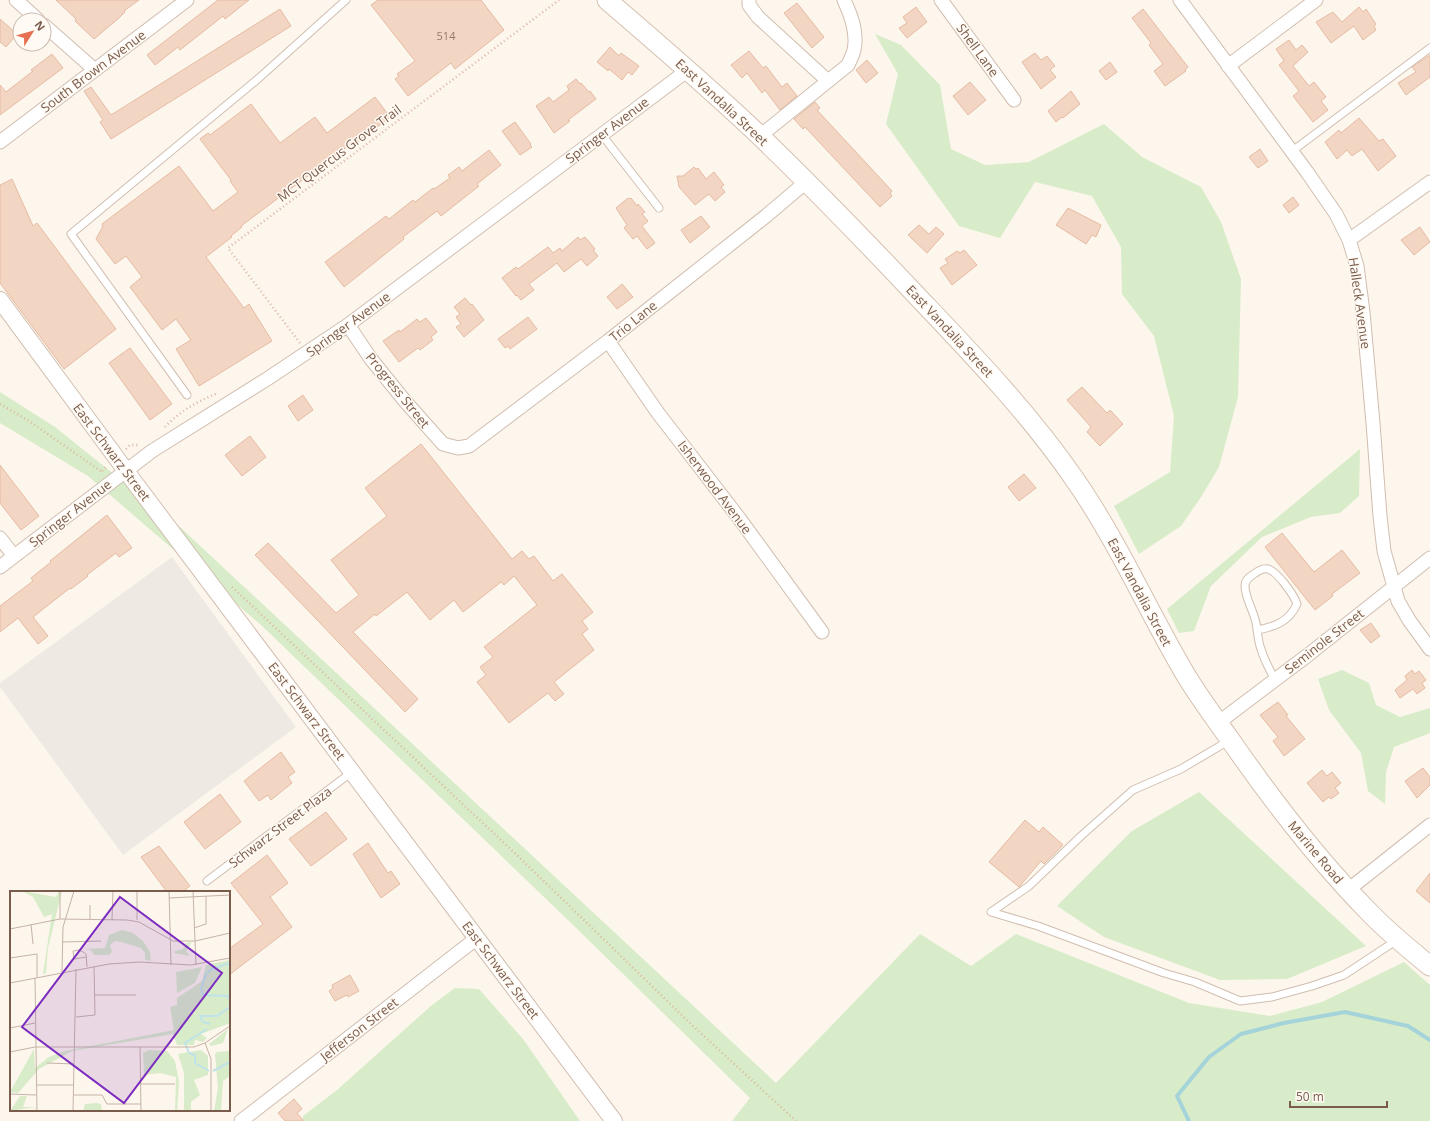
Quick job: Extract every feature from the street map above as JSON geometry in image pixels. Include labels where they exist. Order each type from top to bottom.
[{"type":"main road","name":"East Vandalia Street","points":[[608,0],[760,136],[899,276],[995,378],[1040,431],[1073,477],[1120,552],[1168,645],[1187,677],[1218,723]]},
{"type":"main road","name":"Marine Road","points":[[1218,723],[1260,783],[1348,890],[1370,914],[1430,966]]},
{"type":"street","points":[[16,0],[29,12]]},
{"type":"street","name":"South Brown Avenue","points":[[0,142],[187,0]]},
{"type":"street","points":[[749,0],[749,5],[758,17],[828,81]]},
{"type":"street","points":[[760,136],[848,65],[854,51],[856,36],[849,10],[844,0]]},
{"type":"street","name":"Shell Lane","points":[[941,0],[1014,100]]},
{"type":"street","name":"Halleck Avenue","points":[[1180,0],[1336,214],[1349,240],[1357,266],[1363,312],[1384,551],[1393,587],[1398,600],[1409,620],[1430,649]]},
{"type":"street","points":[[1228,66],[1316,0]]},
{"type":"street","points":[[52,32],[95,70]]},
{"type":"street","name":"Springer Avenue","points":[[0,567],[152,451],[348,326],[688,70]]},
{"type":"street","name":"Trio Lane","points":[[454,447],[469,446],[608,341],[766,216],[806,182]]},
{"type":"street","points":[[1349,240],[1430,182]]},
{"type":"street","name":"East Schwarz Street","points":[[0,300],[614,1121]]},
{"type":"street","name":"Progress Street","points":[[348,326],[371,359],[404,400],[443,444],[454,447]]},
{"type":"street","name":"Isherwood Avenue","points":[[608,341],[658,413],[739,518],[822,632]]},
{"type":"street","points":[[0,538],[14,556]]},
{"type":"street","name":"Seminole Street","points":[[1218,723],[1430,558]]},
{"type":"street","points":[[1348,890],[1430,825]]},
{"type":"street","name":"Jefferson Street","points":[[241,1121],[477,938]]},
{"type":"lane","points":[[188,395],[71,234],[259,78],[346,0]]},
{"type":"lane","points":[[1292,152],[1430,48]]},
{"type":"lane","points":[[602,134],[659,208]]},
{"type":"lane","points":[[1257,630],[1280,624],[1290,615],[1297,604],[1288,588],[1274,572],[1269,569],[1264,569],[1252,575],[1246,580],[1245,586],[1257,630],[1260,648],[1275,680]]},
{"type":"lane","points":[[1230,740],[1181,769],[1133,790],[1081,836],[1029,886],[991,912],[1038,926],[1164,973],[1195,982],[1240,1001],[1272,997],[1344,975],[1398,939]]},
{"type":"lane","name":"Schwarz Street Plaza","points":[[207,881],[353,772]]},
{"type":"path","name":"MCT Quercus Grove Trail","points":[[301,345],[228,248],[558,0]]},
{"type":"path","points":[[0,404],[29,421],[102,471]]},
{"type":"path","points":[[231,585],[520,858],[692,1025],[796,1121]]},
{"type":"shaded area","points":[[172,557],[296,727],[123,855],[0,687],[0,683]]},
{"type":"green space","points":[[875,34],[901,45],[940,85],[951,149],[985,165],[1029,162],[1104,124],[1142,157],[1201,187],[1221,222],[1241,279],[1238,397],[1219,467],[1201,497],[1181,526],[1139,554],[1114,506],[1170,472],[1174,416],[1154,336],[1122,294],[1121,247],[1092,196],[1035,182],[1000,238],[959,226],[886,124],[898,74]]},
{"type":"green space","points":[[0,392],[55,427],[181,528],[776,1083],[920,934],[971,966],[1016,934],[1189,1003],[1270,1016],[1322,1002],[1404,962],[1430,985],[1430,1121],[732,1121],[750,1098],[569,921],[261,625],[88,476],[0,423]]},
{"type":"green space","points":[[1360,449],[1359,496],[1340,513],[1311,517],[1262,537],[1211,586],[1194,631],[1179,633],[1167,609]]},
{"type":"green space","points":[[1342,670],[1369,683],[1376,705],[1400,717],[1430,708],[1430,733],[1394,747],[1386,772],[1385,804],[1368,791],[1361,753],[1329,710],[1318,679]]},
{"type":"green space","points":[[1199,792],[1366,946],[1287,979],[1220,980],[1104,937],[1057,906],[1132,831]]},
{"type":"green space","points":[[455,988],[479,989],[523,1039],[580,1121],[303,1121],[303,1116],[337,1090],[432,1005]]},
{"type":"building","points":[[56,0],[139,0],[124,11],[125,12],[119,18],[94,39]]},
{"type":"building","points":[[218,0],[249,0],[225,19],[223,16],[180,50],[178,47],[155,65],[147,55]]},
{"type":"building","points":[[378,0],[481,0],[504,30],[455,69],[451,63],[408,96],[395,79],[399,76],[397,74],[415,61],[371,5]]},
{"type":"building","points":[[797,3],[824,37],[812,48],[784,13]]},
{"type":"building","points":[[916,7],[927,22],[907,38],[899,28],[907,23],[903,17]]},
{"type":"building","points":[[1359,7],[1363,12],[1366,9],[1376,24],[1374,26],[1376,30],[1363,40],[1354,26],[1331,43],[1316,22],[1333,12],[1342,22]]},
{"type":"building","points":[[280,9],[291,26],[111,139],[100,122],[103,120],[84,91],[91,87],[111,115]]},
{"type":"building","points":[[1143,9],[1188,67],[1185,70],[1186,71],[1165,86],[1154,71],[1163,64],[1149,45],[1151,43],[1132,18]]},
{"type":"building","points":[[0,19],[12,30],[12,40],[6,47],[0,42]]},
{"type":"building","points":[[1289,40],[1296,50],[1302,45],[1308,52],[1293,66],[1309,86],[1314,82],[1326,97],[1321,101],[1328,110],[1313,122],[1293,96],[1299,91],[1279,65],[1284,61],[1276,49]]},
{"type":"building","points":[[610,47],[619,56],[621,53],[639,66],[632,75],[628,72],[622,80],[609,69],[608,71],[597,62]]},
{"type":"building","points":[[749,51],[763,68],[766,66],[782,87],[787,83],[797,96],[780,110],[765,90],[762,93],[747,73],[742,78],[731,65]]},
{"type":"building","points":[[1035,53],[1041,60],[1047,56],[1055,66],[1050,70],[1056,77],[1041,89],[1022,62]]},
{"type":"building","points":[[52,54],[63,68],[0,115],[0,85],[6,92]]},
{"type":"building","points":[[1430,55],[1430,77],[1406,95],[1398,83],[1416,72],[1412,67]]},
{"type":"building","points":[[867,60],[878,73],[866,83],[856,70]]},
{"type":"building","points":[[1110,62],[1117,72],[1106,80],[1099,71]]},
{"type":"building","points":[[576,79],[589,92],[590,91],[596,99],[568,120],[570,121],[554,133],[536,106],[549,97],[553,102],[569,90],[567,86]]},
{"type":"building","points":[[970,82],[986,100],[968,115],[953,96]]},
{"type":"building","points":[[1071,91],[1080,104],[1056,122],[1048,111]]},
{"type":"building","points":[[375,97],[390,117],[354,145],[352,143],[241,226],[242,227],[231,236],[232,237],[206,257],[244,308],[249,304],[272,341],[199,386],[176,349],[191,340],[176,319],[162,330],[130,287],[142,277],[126,256],[115,264],[96,239],[103,226],[102,224],[179,166],[213,211],[238,192],[230,181],[231,180],[200,139],[208,133],[210,135],[251,104],[280,143],[315,117],[327,133]]},
{"type":"building","points":[[815,102],[820,108],[817,110],[892,191],[890,193],[892,196],[880,207],[805,127],[803,129],[794,119]]},
{"type":"building","points":[[1359,118],[1379,141],[1383,139],[1396,156],[1378,171],[1362,149],[1352,156],[1347,150],[1337,159],[1325,142],[1339,130],[1341,133]]},
{"type":"building","points":[[515,122],[532,147],[520,155],[502,131]]},
{"type":"building","points":[[1260,149],[1268,161],[1258,168],[1249,157]]},
{"type":"building","points":[[489,150],[501,165],[477,184],[479,186],[441,216],[437,211],[403,237],[404,239],[344,287],[325,262],[386,216],[389,219],[413,200],[415,202],[433,188],[434,189],[450,178],[448,175],[459,167],[462,171]]},
{"type":"building","points":[[694,167],[696,169],[698,168],[706,179],[714,172],[724,185],[721,187],[725,192],[715,201],[709,194],[695,205],[679,187],[677,176],[683,176]]},
{"type":"building","points":[[12,179],[33,226],[37,223],[116,329],[64,369],[0,283],[0,185]]},
{"type":"building","points":[[1293,197],[1299,205],[1289,213],[1283,205]]},
{"type":"building","points":[[628,198],[631,198],[637,206],[638,204],[645,212],[642,214],[648,221],[642,226],[655,243],[647,249],[637,236],[633,239],[624,228],[627,225],[616,208]]},
{"type":"building","points":[[1068,208],[1101,225],[1096,237],[1092,235],[1086,244],[1056,225]]},
{"type":"building","points":[[701,216],[710,227],[690,243],[681,230]]},
{"type":"building","points":[[919,225],[929,234],[936,227],[944,234],[927,253],[908,235]]},
{"type":"building","points":[[1420,227],[1430,242],[1414,255],[1401,240]]},
{"type":"building","points":[[578,237],[580,240],[585,237],[595,249],[593,250],[598,256],[587,266],[581,259],[564,272],[557,263],[529,284],[534,290],[521,300],[502,278],[516,267],[518,269],[548,247],[553,253],[560,248],[562,251]]},
{"type":"building","points":[[964,250],[977,265],[952,285],[940,268],[948,263],[945,259],[957,251],[960,253]]},
{"type":"building","points":[[622,284],[633,297],[617,309],[607,297]]},
{"type":"building","points":[[465,298],[471,305],[472,304],[484,320],[464,337],[456,327],[461,324],[456,317],[460,314],[454,307]]},
{"type":"building","points":[[528,317],[537,329],[510,349],[508,346],[505,348],[498,339]]},
{"type":"building","points":[[426,318],[437,332],[431,337],[433,340],[420,350],[418,348],[399,362],[383,341],[399,330],[400,332],[417,319],[420,322]]},
{"type":"building","points":[[130,348],[172,404],[150,420],[109,363]]},
{"type":"building","points":[[1082,387],[1107,413],[1110,410],[1123,424],[1100,446],[1087,432],[1091,427],[1067,400]]},
{"type":"building","points":[[303,395],[313,410],[298,421],[288,406]]},
{"type":"building","points":[[250,436],[266,457],[242,476],[225,455]]},
{"type":"building","points":[[421,444],[512,559],[522,551],[529,559],[534,556],[553,581],[562,574],[593,612],[582,621],[588,629],[582,634],[594,650],[554,682],[564,694],[555,701],[548,693],[509,723],[477,682],[486,675],[480,667],[493,657],[484,647],[537,605],[514,576],[504,585],[501,582],[463,612],[454,600],[430,620],[407,592],[376,616],[375,614],[353,632],[418,699],[405,712],[255,555],[268,543],[336,613],[359,595],[331,560],[387,516],[365,488]]},
{"type":"building","points":[[0,465],[39,516],[21,530],[0,503]]},
{"type":"building","points":[[1024,474],[1036,488],[1019,501],[1008,487]]},
{"type":"building","points":[[107,515],[132,548],[119,557],[116,553],[33,617],[48,636],[38,644],[18,618],[0,632],[0,606],[33,581],[31,578],[51,562],[50,561]]},
{"type":"building","points":[[1282,533],[1314,572],[1342,550],[1360,573],[1332,594],[1333,596],[1315,610],[1265,547]]},
{"type":"building","points":[[1371,623],[1380,636],[1371,643],[1360,630]]},
{"type":"building","points":[[1412,670],[1415,674],[1419,671],[1426,680],[1422,683],[1425,688],[1417,694],[1413,689],[1400,698],[1395,690],[1407,680],[1405,676]]},
{"type":"building","points":[[1278,702],[1288,715],[1286,716],[1305,739],[1284,756],[1273,741],[1278,737],[1260,715]]},
{"type":"building","points":[[281,752],[295,772],[288,777],[292,783],[271,800],[268,795],[259,801],[244,781]]},
{"type":"building","points":[[1423,768],[1430,777],[1430,785],[1417,798],[1405,781]]},
{"type":"building","points":[[1322,770],[1327,776],[1332,772],[1341,783],[1335,788],[1339,793],[1331,799],[1329,797],[1323,802],[1307,783]]},
{"type":"building","points":[[220,794],[241,822],[205,849],[184,822]]},
{"type":"building","points":[[326,812],[347,839],[311,866],[289,839]]},
{"type":"building","points":[[1025,820],[1039,832],[1043,827],[1063,845],[1044,864],[1041,861],[1019,887],[989,862]]},
{"type":"building","points":[[368,843],[388,873],[391,871],[400,884],[381,898],[353,854]]},
{"type":"building","points":[[159,846],[190,886],[183,891],[166,891],[141,857]]},
{"type":"building","points":[[267,855],[288,883],[270,897],[292,927],[230,974],[230,948],[263,924],[231,883]]},
{"type":"building","points":[[1430,873],[1430,903],[1416,891]]},
{"type":"building","points":[[350,975],[359,991],[348,997],[347,995],[335,1001],[329,991],[333,988],[332,985]]},
{"type":"building","points":[[294,1099],[302,1109],[297,1113],[304,1121],[285,1121],[278,1113]]},
{"type":"waterway","points":[[1189,1121],[1177,1096],[1209,1057],[1241,1034],[1284,1023],[1345,1012],[1408,1026],[1430,1040]]}]
